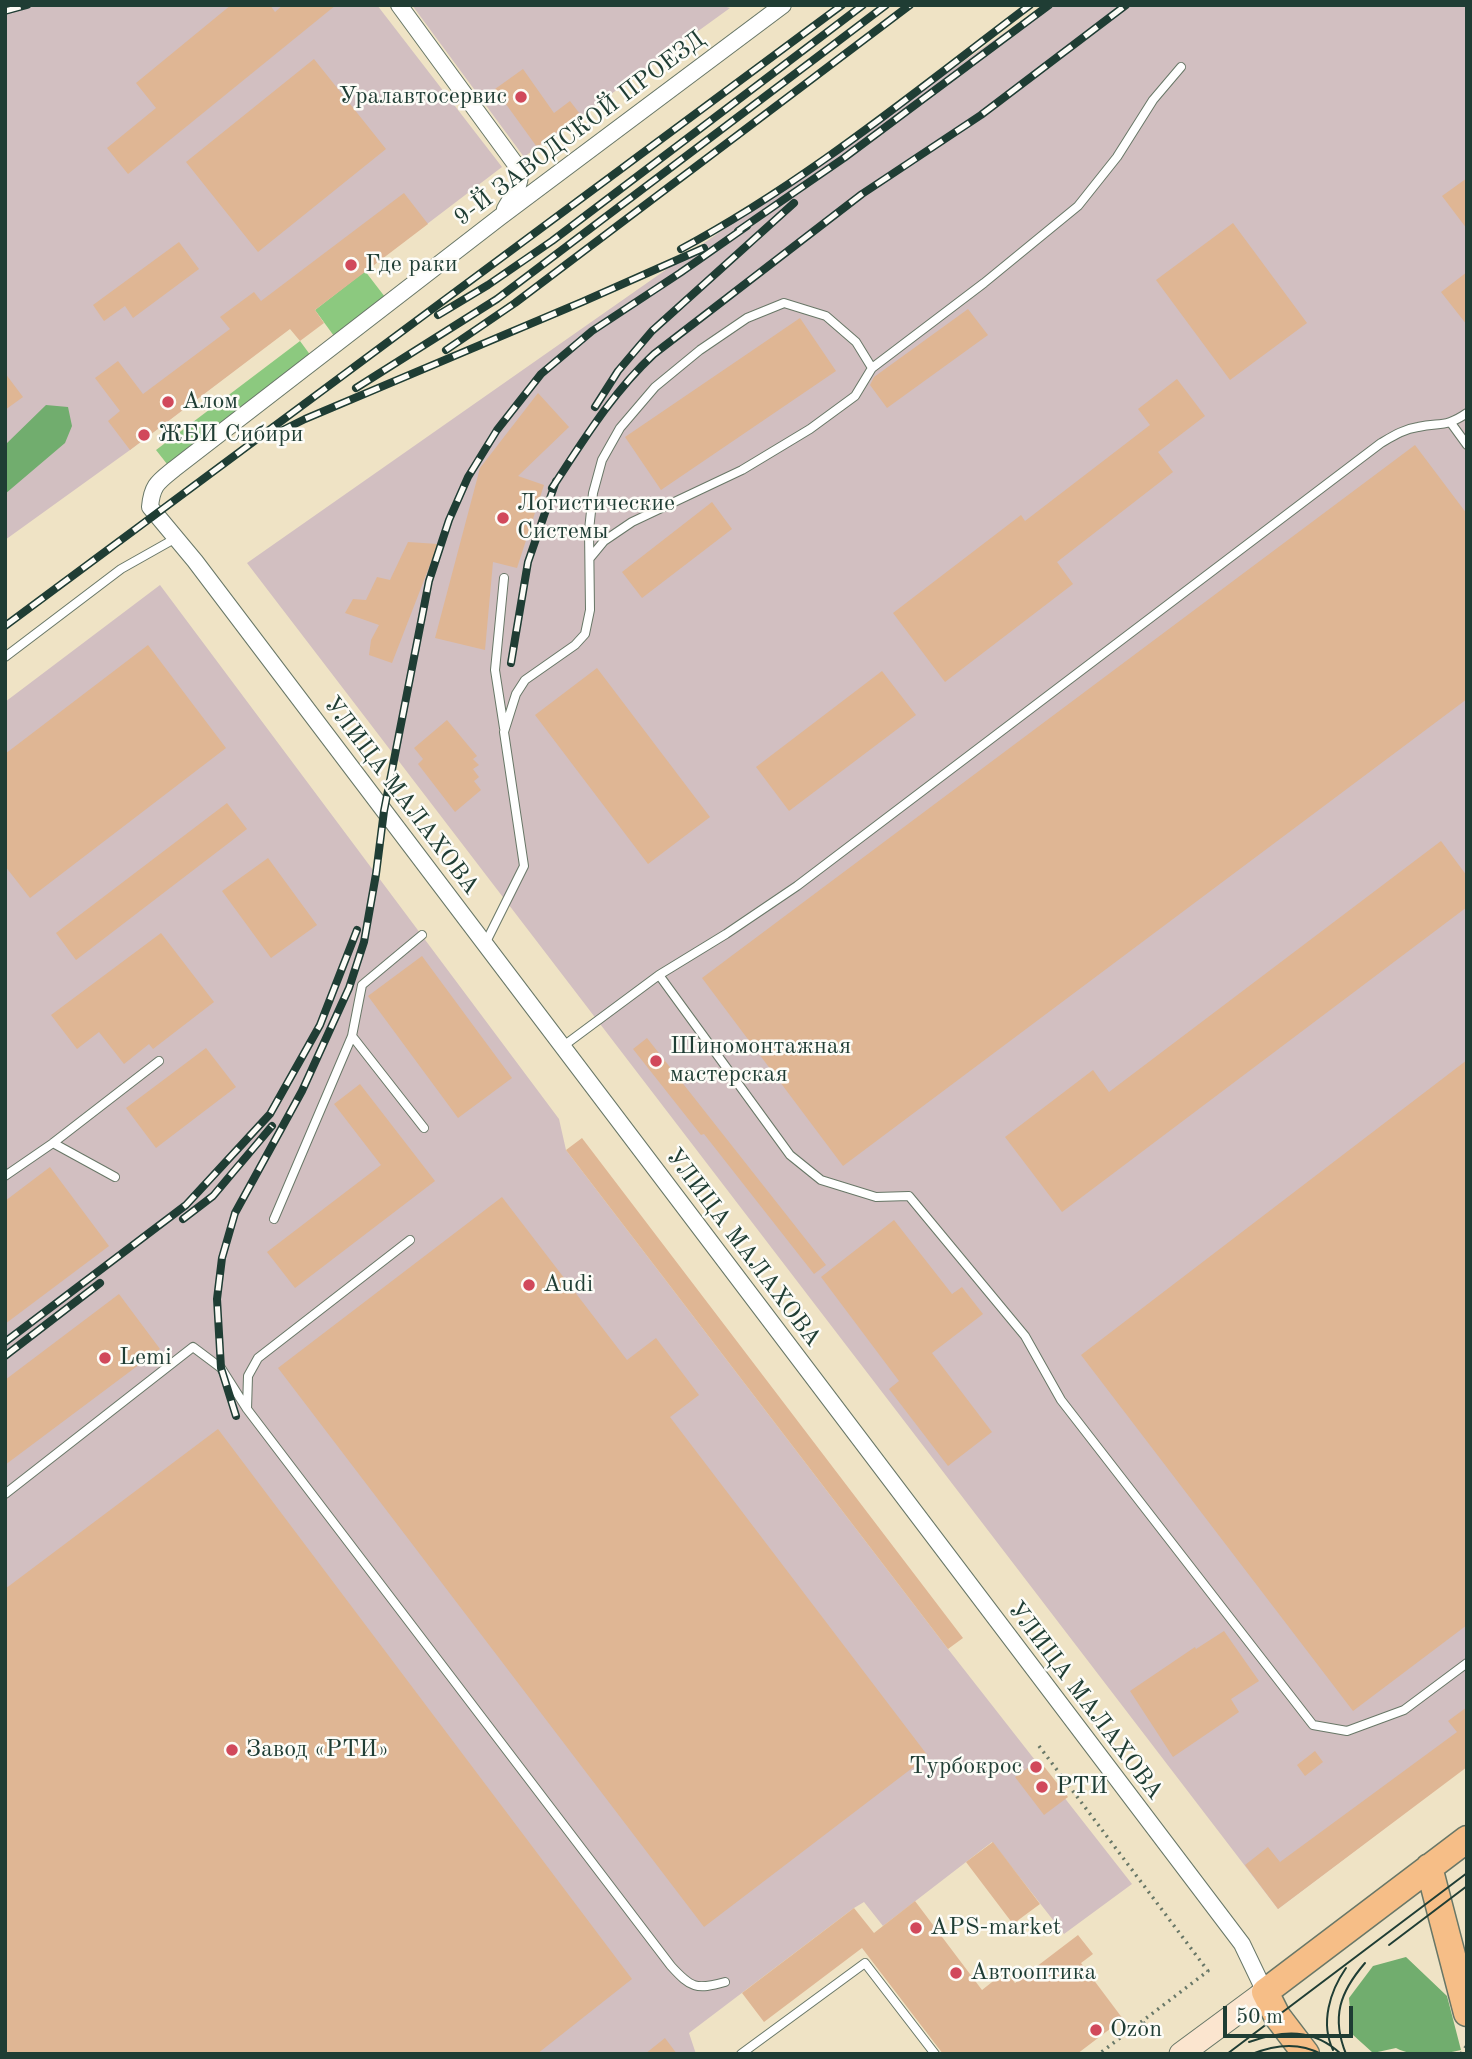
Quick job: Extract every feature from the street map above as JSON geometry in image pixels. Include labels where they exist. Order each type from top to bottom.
[{"type":"main road","points":[[1181,2054],[1467,1839]]},
{"type":"main road","points":[[1429,1867],[1467,2013]]},
{"type":"main road","points":[[1265,1992],[1277,2016],[1306,2054]]},
{"type":"street","points":[[399,5],[519,169],[519,186],[500,217]]},
{"type":"street","name":"9-Й ЗАВОДСКОЙ ПРОЕЗД","points":[[176,538],[150,507],[155,484],[500,217],[783,5]]},
{"type":"street","name":"УЛИЦА МАЛАХОВА","points":[[176,538],[1241,1944],[1265,1992]]},
{"type":"lane","points":[[590,558],[604,541],[632,522],[742,470],[810,429],[855,396],[872,368],[984,283],[1078,206],[1117,157],[1153,100],[1181,67]]},
{"type":"lane","points":[[504,732],[516,694],[525,680],[575,645],[585,634],[590,610],[589,530],[593,493],[602,460],[620,428],[655,387],[700,350],[738,324],[783,303],[826,316],[856,342],[872,368]]},
{"type":"lane","points":[[562,1047],[659,975],[797,886],[1381,443],[1399,432],[1418,426],[1451,424],[1467,412]]},
{"type":"lane","points":[[1451,424],[1467,445]]},
{"type":"lane","points":[[5,657],[121,569],[176,538]]},
{"type":"lane","points":[[485,944],[523,866],[495,670],[504,578]]},
{"type":"lane","points":[[274,1219],[352,1036],[362,985],[422,935]]},
{"type":"lane","points":[[659,975],[790,1155],[821,1180],[876,1197],[909,1196],[1025,1336],[1061,1400],[1313,1725],[1347,1731],[1404,1710],[1467,1663]]},
{"type":"lane","points":[[352,1036],[424,1128]]},
{"type":"lane","points":[[5,1175],[53,1143],[159,1061]]},
{"type":"lane","points":[[53,1143],[115,1177]]},
{"type":"lane","points":[[247,1409],[248,1376],[258,1358],[410,1240]]},
{"type":"lane","points":[[5,1494],[193,1347],[221,1368],[247,1409],[671,1966],[687,1983],[703,1988],[725,1982]]},
{"type":"lane","points":[[741,2054],[865,1963],[935,2054]]},
{"type":"path","points":[[1039,1746],[1208,1970],[1099,2054]]},
{"type":"path","points":[[1143,2021],[1155,2037]]},
{"type":"path","points":[[1461,2054],[1467,2045]]},
{"type":"shaded area","points":[[5,5],[377,5],[502,167],[130,450],[5,540]]},
{"type":"shaded area","points":[[412,5],[719,5],[730,8],[524,157]]},
{"type":"shaded area","points":[[1044,5],[1467,5],[1467,1766],[1278,1909],[247,563]]},
{"type":"shaded area","points":[[160,585],[559,1119],[566,1150],[948,1649],[1132,1884],[1064,1934],[992,1842],[883,1926],[864,1902],[854,1908],[689,2033],[696,2054],[5,2054],[5,702]]},
{"type":"green space","points":[[365,271],[385,297],[334,336],[315,310]]},
{"type":"green space","points":[[300,341],[311,356],[167,464],[156,450]]},
{"type":"green space","points":[[46,405],[68,407],[72,426],[65,443],[5,494],[5,445]]},
{"type":"green space","points":[[1406,1957],[1447,1996],[1461,2050],[1428,2055],[1396,2048],[1373,2053],[1352,2034],[1349,1998],[1373,1966]]},
{"type":"building","points":[[231,5],[270,5],[275,12],[283,5],[336,5],[128,174],[107,148],[156,108],[136,83]]},
{"type":"building","points":[[314,59],[386,149],[258,252],[186,162]]},
{"type":"building","points":[[523,69],[554,113],[570,101],[580,114],[537,147],[495,89]]},
{"type":"building","points":[[1467,178],[1467,229],[1442,196]]},
{"type":"building","points":[[404,193],[428,224],[315,310],[324,323],[300,341],[290,329],[130,450],[108,421],[120,411],[95,378],[118,361],[143,394],[230,329],[220,317],[254,292],[261,301]]},
{"type":"building","points":[[1233,223],[1307,323],[1230,380],[1156,280]]},
{"type":"building","points":[[179,242],[199,269],[133,318],[125,306],[104,321],[93,305]]},
{"type":"building","points":[[1467,272],[1467,325],[1441,292]]},
{"type":"building","points":[[968,309],[988,335],[887,408],[870,385],[874,377]]},
{"type":"building","points":[[800,318],[836,371],[661,490],[625,437]]},
{"type":"building","points":[[5,373],[23,397],[5,410]]},
{"type":"building","points":[[1177,379],[1205,416],[1158,452],[1173,472],[1057,562],[1073,584],[945,682],[893,613],[1021,515],[1025,521],[1150,425],[1138,409]]},
{"type":"building","points":[[538,393],[569,427],[518,476],[544,485],[517,568],[493,562],[485,650],[435,638],[480,468]]},
{"type":"building","points":[[1415,445],[1467,514],[1467,699],[843,1166],[702,978]]},
{"type":"building","points":[[712,502],[732,529],[642,598],[622,572]]},
{"type":"building","points":[[408,542],[438,544],[392,663],[369,655],[371,640],[379,625],[345,613],[353,599],[366,600],[377,577],[390,580]]},
{"type":"building","points":[[148,645],[226,748],[30,898],[5,866],[5,754]]},
{"type":"building","points":[[597,668],[710,817],[648,864],[535,715]]},
{"type":"building","points":[[882,671],[916,715],[789,811],[756,767]]},
{"type":"building","points":[[447,720],[477,756],[473,759],[479,765],[473,769],[479,777],[474,781],[481,790],[455,812],[418,764],[423,759],[414,748]]},
{"type":"building","points":[[227,803],[247,829],[76,960],[56,933]]},
{"type":"building","points":[[1441,841],[1467,876],[1467,907],[1062,1212],[1005,1137],[1093,1070],[1109,1092]]},
{"type":"building","points":[[268,858],[317,925],[271,958],[222,891]]},
{"type":"building","points":[[161,933],[214,1002],[153,1049],[149,1044],[124,1064],[99,1032],[77,1049],[51,1015]]},
{"type":"building","points":[[422,956],[512,1078],[458,1118],[368,996]]},
{"type":"building","points":[[647,1038],[826,1265],[814,1274],[633,1049]]},
{"type":"building","points":[[206,1048],[236,1087],[156,1148],[126,1108]]},
{"type":"building","points":[[1467,1060],[1467,1625],[1353,1711],[1081,1355]]},
{"type":"building","points":[[360,1084],[435,1181],[295,1288],[267,1252],[381,1165],[334,1104]]},
{"type":"building","points":[[582,1138],[963,1638],[948,1649],[566,1150]]},
{"type":"building","points":[[50,1167],[109,1246],[5,1324],[5,1201]]},
{"type":"building","points":[[502,1197],[627,1360],[656,1338],[699,1395],[670,1417],[928,1756],[704,1927],[278,1368]]},
{"type":"building","points":[[894,1220],[952,1294],[962,1287],[983,1314],[932,1353],[992,1432],[948,1466],[889,1389],[899,1381],[821,1277]]},
{"type":"building","points":[[119,1294],[160,1349],[5,1465],[5,1380]]},
{"type":"building","name":"Завод «РТИ»","points":[[218,1429],[632,1979],[537,2054],[5,2054],[5,1589]]},
{"type":"building","points":[[1224,1631],[1259,1681],[1231,1699],[1239,1712],[1173,1757],[1130,1691],[1195,1647],[1196,1649]]},
{"type":"building","points":[[1467,1707],[1467,1767],[1278,1909],[1245,1865],[1268,1847],[1280,1862],[1457,1732],[1448,1721]]},
{"type":"building","points":[[1315,1751],[1323,1762],[1305,1776],[1297,1765]]},
{"type":"building","name":"РТИ","points":[[1039,1760],[1068,1797],[1044,1815],[1015,1777]]},
{"type":"building","points":[[993,1842],[1040,1904],[1013,1924],[966,1862]]},
{"type":"building","points":[[915,1901],[982,1990],[1006,1971],[1015,1983],[1078,1935],[1093,1954],[1081,1963],[1123,2019],[1077,2054],[943,2054],[862,1948],[764,2022],[742,1993],[854,1908],[874,1933]]},
{"type":"building","points":[[665,2038],[677,2054],[645,2054]]},
{"type":"tram line","points":[[1227,2054],[1467,1873]]},
{"type":"tram line","points":[[1389,1945],[1467,1886]]},
{"type":"tram line","points":[[1346,2054],[1339,2028],[1340,2006],[1349,1984],[1365,1963]]},
{"type":"tram line","points":[[1333,2050],[1327,2018],[1331,1997],[1346,1968]]},
{"type":"tram line","points":[[1249,2042],[1274,2035],[1297,2034],[1320,2039],[1341,2054]]},
{"type":"tram line","points":[[1252,2054],[1287,2046],[1321,2054]]},
{"type":"railway","points":[[5,11],[27,5]]},
{"type":"railway","points":[[5,626],[842,5]]},
{"type":"railway","points":[[438,315],[552,241],[863,5]]},
{"type":"railway","points":[[356,388],[497,299],[886,5]]},
{"type":"railway","points":[[446,350],[515,303],[910,5]]},
{"type":"railway","points":[[681,249],[817,165],[1030,5]]},
{"type":"railway","points":[[738,231],[844,158],[1049,5]]},
{"type":"railway","points":[[552,488],[611,401],[654,354],[862,194],[981,115],[1126,5]]},
{"type":"railway","points":[[595,407],[618,371],[652,331],[794,203]]},
{"type":"railway","points":[[236,1416],[221,1368],[217,1299],[222,1258],[235,1213],[302,1091],[349,988],[364,942],[384,811],[429,581],[449,520],[468,477],[497,430],[541,374],[592,331],[747,226]]},
{"type":"railway","points":[[277,433],[704,248]]},
{"type":"railway","points":[[511,663],[528,562],[556,481]]},
{"type":"railway","points":[[5,1342],[186,1205],[270,1114],[320,1025],[357,930]]},
{"type":"railway","points":[[183,1219],[213,1196],[272,1126]]},
{"type":"railway","points":[[5,1356],[100,1283]]},
{"type":"place","name":"Уралавтосервис","points":[[521,97]]},
{"type":"place","name":"Где раки","points":[[351,265]]},
{"type":"place","name":"Алом","points":[[168,402]]},
{"type":"place","name":"ЖБИ Сибири","points":[[144,435]]},
{"type":"place","name":"Логистические Системы","points":[[503,518]]},
{"type":"place","name":"Шиномонтажная мастерская","points":[[656,1061]]},
{"type":"place","name":"Audi","points":[[529,1285]]},
{"type":"place","name":"Lemi","points":[[105,1358]]},
{"type":"place","name":"Завод «РТИ»","points":[[232,1750]]},
{"type":"place","name":"Турбокрос","points":[[1036,1767]]},
{"type":"place","name":"РТИ","points":[[1042,1787]]},
{"type":"place","name":"АPS-market","points":[[916,1928]]},
{"type":"place","name":"Автооптика","points":[[956,1973]]},
{"type":"place","name":"Ozon","points":[[1096,2030]]}]
